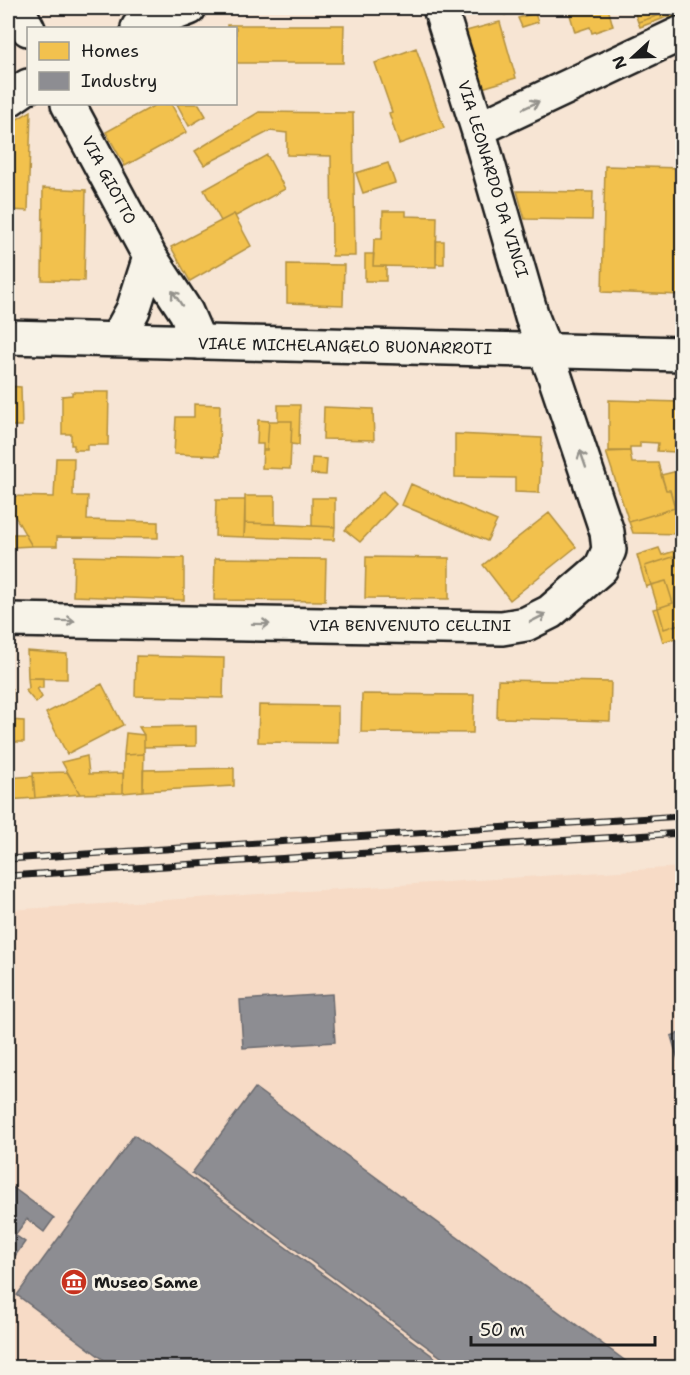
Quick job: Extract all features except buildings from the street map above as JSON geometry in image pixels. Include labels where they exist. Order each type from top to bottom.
[{"type":"street","points":[[17,8],[27,27]]},
{"type":"street","points":[[141,27],[189,8]]},
{"type":"street","name":"VIA LEONARDO DA VINCI","points":[[440,8],[478,129],[532,317],[546,351]]},
{"type":"street","points":[[478,129],[682,33]]},
{"type":"street","points":[[8,100],[27,88]]},
{"type":"street","name":"VIA GIOTTO","points":[[69,105],[150,257],[186,312],[199,342]]},
{"type":"street","points":[[117,339],[133,310],[150,257]]},
{"type":"street","name":"VIALE MICHELANGELO BUONARROTI","points":[[8,337],[682,354]]},
{"type":"street","name":"VIA BENVENUTO CELLINI","points":[[8,620],[502,628],[526,624],[550,612],[601,568],[609,550],[607,532],[546,351]]},
{"type":"shaded area","points":[[682,867],[682,1367],[8,1368],[8,910]]},
{"type":"railway","points":[[8,859],[682,816]]},
{"type":"railway","points":[[8,876],[682,833]]},
{"type":"place","name":"Museo Same","points":[[74,1282]]}]
